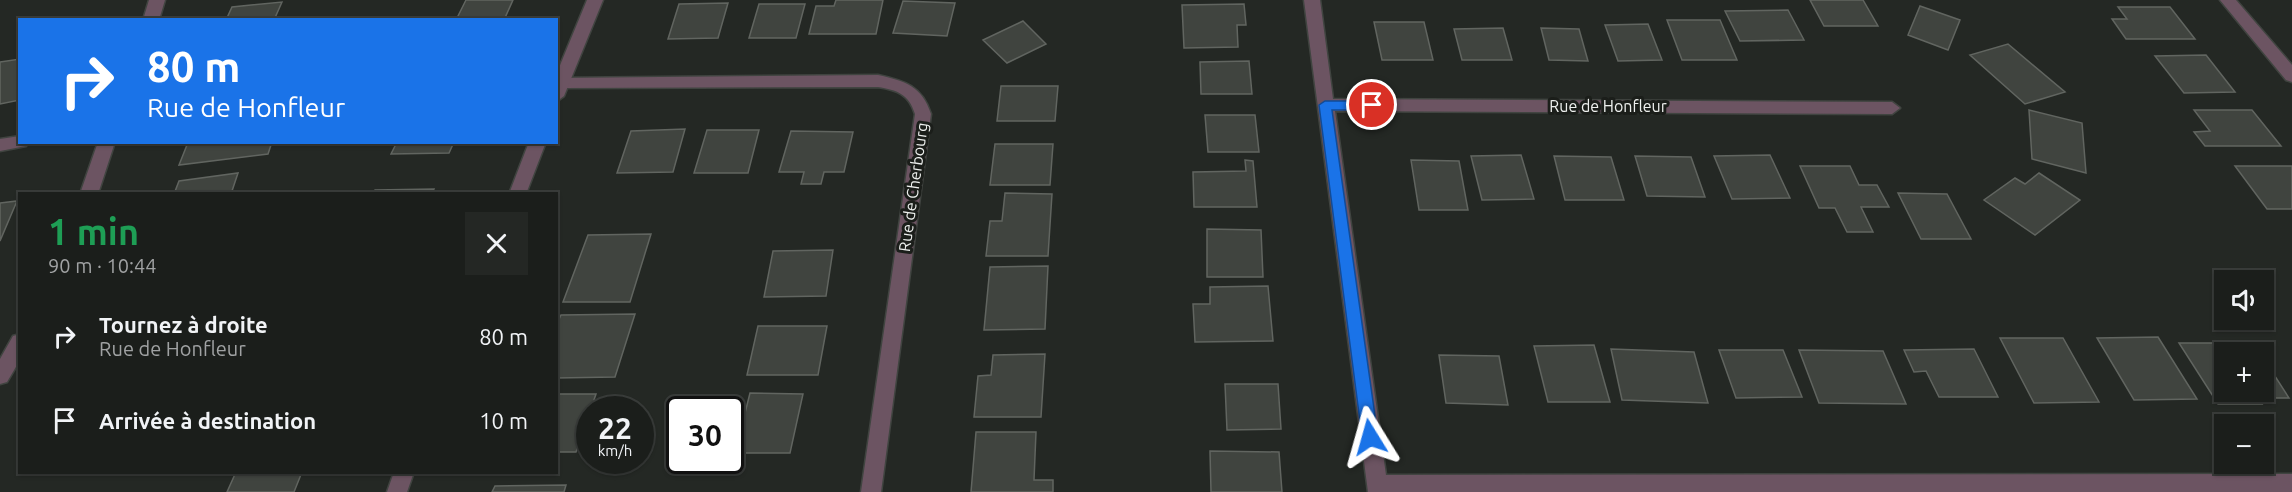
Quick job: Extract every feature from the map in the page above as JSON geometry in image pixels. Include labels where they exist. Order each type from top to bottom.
[{"type":"street","points":[[152,18],[157,0]]},
{"type":"street","points":[[559,89],[595,0]]},
{"type":"street","points":[[1312,0],[1377,488],[2292,483]]},
{"type":"street","points":[[2228,0],[2292,76]]},
{"type":"street","name":"Rue de Cherbourg","points":[[559,89],[878,81],[903,86],[918,98],[923,114],[871,492]]},
{"type":"street","name":"Rue de Honfleur","points":[[1325,105],[1892,108]]},
{"type":"street","points":[[0,145],[18,142]]},
{"type":"street","points":[[90,192],[106,144]]},
{"type":"street","points":[[518,192],[537,144]]},
{"type":"street","points":[[0,375],[18,345]]},
{"type":"street","points":[[397,492],[403,474]]},
{"type":"building","points":[[466,0],[513,0],[505,18],[457,18]]},
{"type":"building","points":[[836,0],[883,0],[876,34],[809,34],[816,6],[834,6]]},
{"type":"building","points":[[1810,0],[1863,0],[1878,26],[1824,26]]},
{"type":"building","points":[[903,1],[955,3],[947,36],[893,33]]},
{"type":"building","points":[[282,2],[275,18],[227,18],[232,7]]},
{"type":"building","points":[[728,3],[718,38],[668,39],[679,4]]},
{"type":"building","points":[[759,4],[805,4],[796,38],[749,38]]},
{"type":"building","points":[[1244,4],[1246,25],[1237,25],[1238,47],[1184,48],[1182,5]]},
{"type":"building","points":[[1920,6],[1960,20],[1948,50],[1908,35]]},
{"type":"building","points":[[2118,7],[2170,7],[2195,39],[2126,39],[2112,19],[2127,19]]},
{"type":"building","points":[[1788,10],[1804,40],[1740,41],[1725,11]]},
{"type":"building","points":[[1667,20],[1720,20],[1737,60],[1682,60]]},
{"type":"building","points":[[1023,21],[1046,44],[1007,63],[983,40]]},
{"type":"building","points":[[1374,22],[1424,22],[1433,60],[1382,60]]},
{"type":"building","points":[[1648,24],[1662,60],[1618,61],[1605,25]]},
{"type":"building","points":[[1503,28],[1512,60],[1462,60],[1454,29]]},
{"type":"building","points":[[1541,28],[1579,29],[1588,61],[1549,60]]},
{"type":"building","points":[[2008,44],[2065,92],[2025,104],[1970,55]]},
{"type":"building","points":[[2206,55],[2235,92],[2184,93],[2155,56]]},
{"type":"building","points":[[18,59],[18,100],[0,104],[0,62]]},
{"type":"building","points":[[1249,61],[1252,94],[1201,94],[1200,62]]},
{"type":"building","points":[[1001,86],[1058,86],[1055,121],[997,121]]},
{"type":"building","points":[[2029,110],[2082,123],[2086,173],[2032,159]]},
{"type":"building","points":[[2194,110],[2252,110],[2281,146],[2205,146],[2194,132],[2210,131]]},
{"type":"building","points":[[1205,115],[1255,115],[1259,152],[1208,152]]},
{"type":"building","points":[[685,129],[673,172],[617,173],[631,131]]},
{"type":"building","points":[[707,130],[759,130],[748,173],[694,173]]},
{"type":"building","points":[[791,131],[853,132],[844,172],[824,172],[821,184],[801,184],[804,172],[779,172]]},
{"type":"building","points":[[271,144],[268,154],[179,165],[187,145]]},
{"type":"building","points":[[396,144],[453,144],[449,153],[391,154]]},
{"type":"building","points":[[995,144],[1053,144],[1050,185],[990,185]]},
{"type":"building","points":[[1521,155],[1534,199],[1482,200],[1471,156]]},
{"type":"building","points":[[1770,155],[1790,198],[1732,199],[1714,156]]},
{"type":"building","points":[[1554,156],[1611,157],[1624,200],[1565,200]]},
{"type":"building","points":[[1635,156],[1691,157],[1705,197],[1647,196]]},
{"type":"building","points":[[1245,160],[1253,161],[1257,207],[1194,207],[1193,172],[1246,171]]},
{"type":"building","points":[[1411,160],[1459,161],[1468,210],[1419,210]]},
{"type":"building","points":[[1800,166],[1850,166],[1859,185],[1877,185],[1889,207],[1861,207],[1873,232],[1847,232],[1835,208],[1819,208]]},
{"type":"building","points":[[2235,166],[2292,166],[2292,209],[2267,209]]},
{"type":"building","points":[[238,173],[232,192],[175,192],[179,181]]},
{"type":"building","points":[[2039,173],[2080,200],[2035,235],[1984,200],[2015,178],[2025,184]]},
{"type":"building","points":[[434,189],[433,192],[374,192],[375,190]]},
{"type":"building","points":[[1005,193],[1052,194],[1048,256],[986,256],[990,221],[1002,221]]},
{"type":"building","points":[[1898,193],[1947,194],[1971,239],[1921,239]]},
{"type":"building","points":[[17,201],[0,241],[0,203]]},
{"type":"building","points":[[1207,229],[1261,230],[1263,277],[1207,277]]},
{"type":"building","points":[[651,234],[630,302],[563,302],[588,235]]},
{"type":"building","points":[[833,250],[826,296],[764,297],[773,251]]},
{"type":"building","points":[[1048,266],[1045,329],[984,330],[990,267]]},
{"type":"building","points":[[1268,286],[1273,341],[1195,342],[1193,304],[1210,304],[1210,287]]},
{"type":"building","points":[[635,314],[615,377],[558,378],[558,322],[561,315]]},
{"type":"building","points":[[758,326],[827,326],[818,375],[747,375]]},
{"type":"building","points":[[2158,337],[2197,399],[2134,400],[2097,338]]},
{"type":"building","points":[[2000,338],[2063,338],[2099,402],[2034,403]]},
{"type":"building","points":[[2179,343],[2214,343],[2214,398]]},
{"type":"building","points":[[1594,345],[1610,402],[1548,402],[1534,346]]},
{"type":"building","points":[[1611,349],[1694,352],[1708,403],[1622,400]]},
{"type":"building","points":[[1974,349],[1998,397],[1939,397],[1926,371],[1914,372],[1904,350]]},
{"type":"building","points":[[1719,350],[1783,350],[1802,397],[1736,398]]},
{"type":"building","points":[[1799,350],[1883,351],[1906,404],[1819,403]]},
{"type":"building","points":[[1045,354],[1041,417],[974,417],[978,376],[991,375],[993,355]]},
{"type":"building","points":[[1439,355],[1499,356],[1508,405],[1446,403]]},
{"type":"building","points":[[2274,375],[2289,398],[2274,398]]},
{"type":"building","points":[[1225,384],[1278,384],[1281,429],[1227,430]]},
{"type":"building","points":[[750,393],[803,394],[790,453],[744,453],[744,417]]},
{"type":"building","points":[[558,394],[596,394],[595,396],[576,396],[576,452],[558,452]]},
{"type":"building","points":[[2217,402],[2261,402],[2262,404],[2218,404]]},
{"type":"building","points":[[976,432],[1036,432],[1034,480],[1053,480],[1053,492],[971,492]]},
{"type":"building","points":[[1210,451],[1279,452],[1282,492],[1211,492]]},
{"type":"building","points":[[235,474],[301,474],[294,492],[227,492]]},
{"type":"building","points":[[566,485],[564,492],[492,492],[495,486]]},
{"type":"route","points":[[1370,437],[1325,105],[1372,105]]}]
